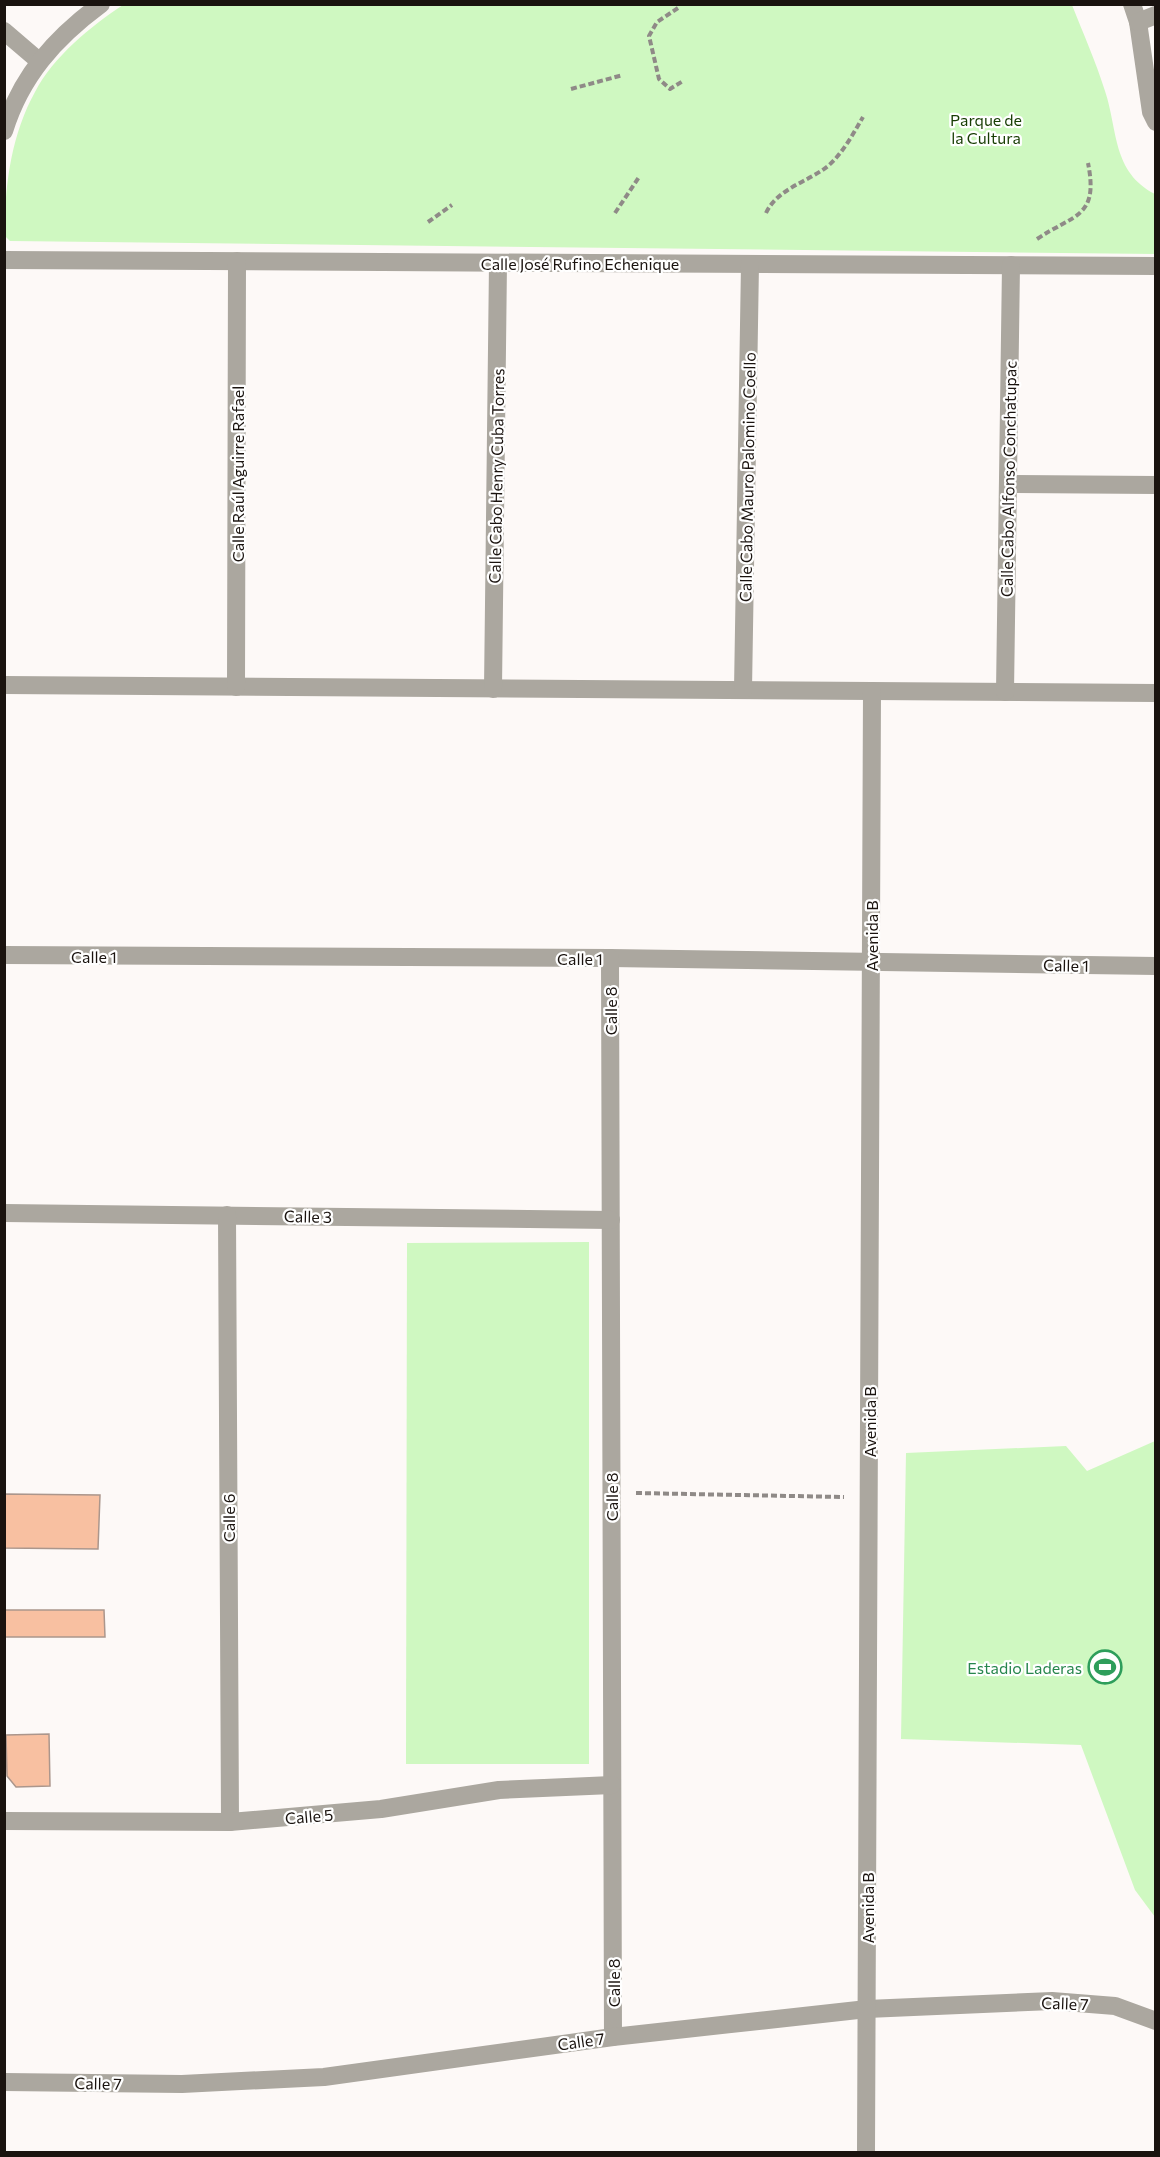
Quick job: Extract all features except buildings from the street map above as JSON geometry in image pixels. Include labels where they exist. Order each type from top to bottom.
[{"type":"street","points":[[4,131],[22,86],[39,61],[66,33],[101,4]]},
{"type":"street","points":[[1155,15],[1135,13],[1145,79],[1155,122]]},
{"type":"street","points":[[4,31],[39,61]]},
{"type":"street","name":"Calle José Rufino Echenique","points":[[4,260],[1155,266]]},
{"type":"street","name":"Calle Raúl Aguirre Rafael","points":[[236,687],[237,261]]},
{"type":"street","name":"Calle Cabo Henry Cuba Torres","points":[[493,689],[498,262]]},
{"type":"street","name":"Calle Cabo Mauro Palomino Coello","points":[[743,690],[750,264]]},
{"type":"street","name":"Calle Cabo Alfonso Conchatupac","points":[[1005,692],[1011,265]]},
{"type":"street","points":[[1008,484],[1155,486]]},
{"type":"street","points":[[4,686],[1155,693]]},
{"type":"street","name":"Avenida B","points":[[866,2152],[872,691]]},
{"type":"street","name":"Calle 1","points":[[4,955],[610,958],[1155,966]]},
{"type":"street","name":"Calle 8","points":[[610,958],[613,2037]]},
{"type":"street","name":"Calle 3","points":[[4,1213],[610,1220]]},
{"type":"street","name":"Calle 6","points":[[227,1215],[230,1822]]},
{"type":"street","name":"Calle 5","points":[[4,1821],[230,1822],[381,1809],[499,1790],[612,1785]]},
{"type":"street","name":"Calle 7","points":[[4,2082],[182,2084],[324,2077],[613,2037],[867,2008],[1052,2001],[1115,2006],[1155,2021]]},
{"type":"path","points":[[678,8],[657,22],[649,36],[659,79],[670,88],[683,81]]},
{"type":"path","points":[[572,89],[623,75]]},
{"type":"path","points":[[766,213],[784,193],[827,167],[838,156],[863,117]]},
{"type":"path","points":[[1034,241],[1052,228],[1070,222],[1087,204],[1092,182],[1088,163]]},
{"type":"path","points":[[615,213],[639,177]]},
{"type":"path","points":[[428,222],[452,205]]},
{"type":"path","points":[[611,1492],[869,1498]]},
{"type":"green space","name":"Parque de la Cultura","points":[[123,5],[1072,5],[1094,58],[1124,162],[1141,185],[1155,194],[1155,254],[10,241],[5,236],[6,200],[11,162],[20,126],[35,92],[52,67],[74,43]]},
{"type":"green space","points":[[589,1242],[589,1764],[406,1764],[407,1243]]},
{"type":"green space","points":[[1155,1441],[1155,1917],[1135,1890],[1081,1745],[901,1739],[906,1453],[1066,1446],[1087,1471]]},
{"type":"place","name":"Estadio Laderas","points":[[1105,1667]]}]
